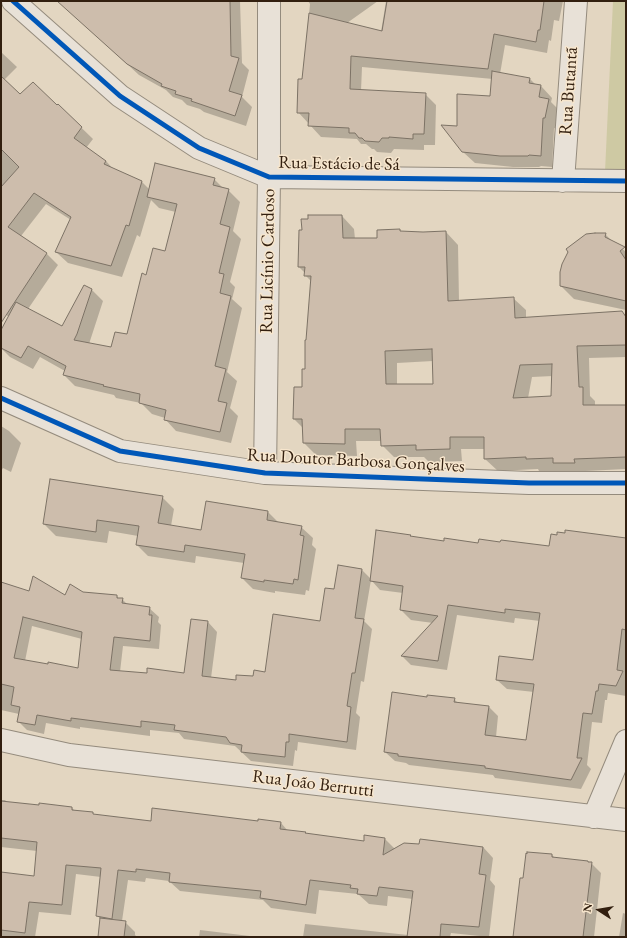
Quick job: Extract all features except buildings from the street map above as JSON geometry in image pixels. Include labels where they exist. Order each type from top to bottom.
[{"type":"street","name":"Rua Estácio de Sá","points":[[13,1],[120,96],[199,148],[269,177],[626,181]]},
{"type":"street","name":"Rua Licínio Cardoso","points":[[266,473],[269,1]]},
{"type":"street","name":"Rua Butantã","points":[[563,181],[576,1]]},
{"type":"street","name":"Rua Doutor Barbosa Gonçalves","points":[[1,398],[120,451],[266,473],[529,483],[626,483]]},
{"type":"street","name":"Rua João Berrutti","points":[[1,740],[69,755],[626,820]]},
{"type":"street","points":[[594,817],[626,741]]},
{"type":"shaded area","points":[[613,1],[626,1],[626,172],[605,172]]},
{"type":"cycle path","points":[[13,1],[120,96],[199,148],[269,177],[626,181]]},
{"type":"cycle path","points":[[1,398],[120,451],[265,473],[529,483],[626,483]]}]
